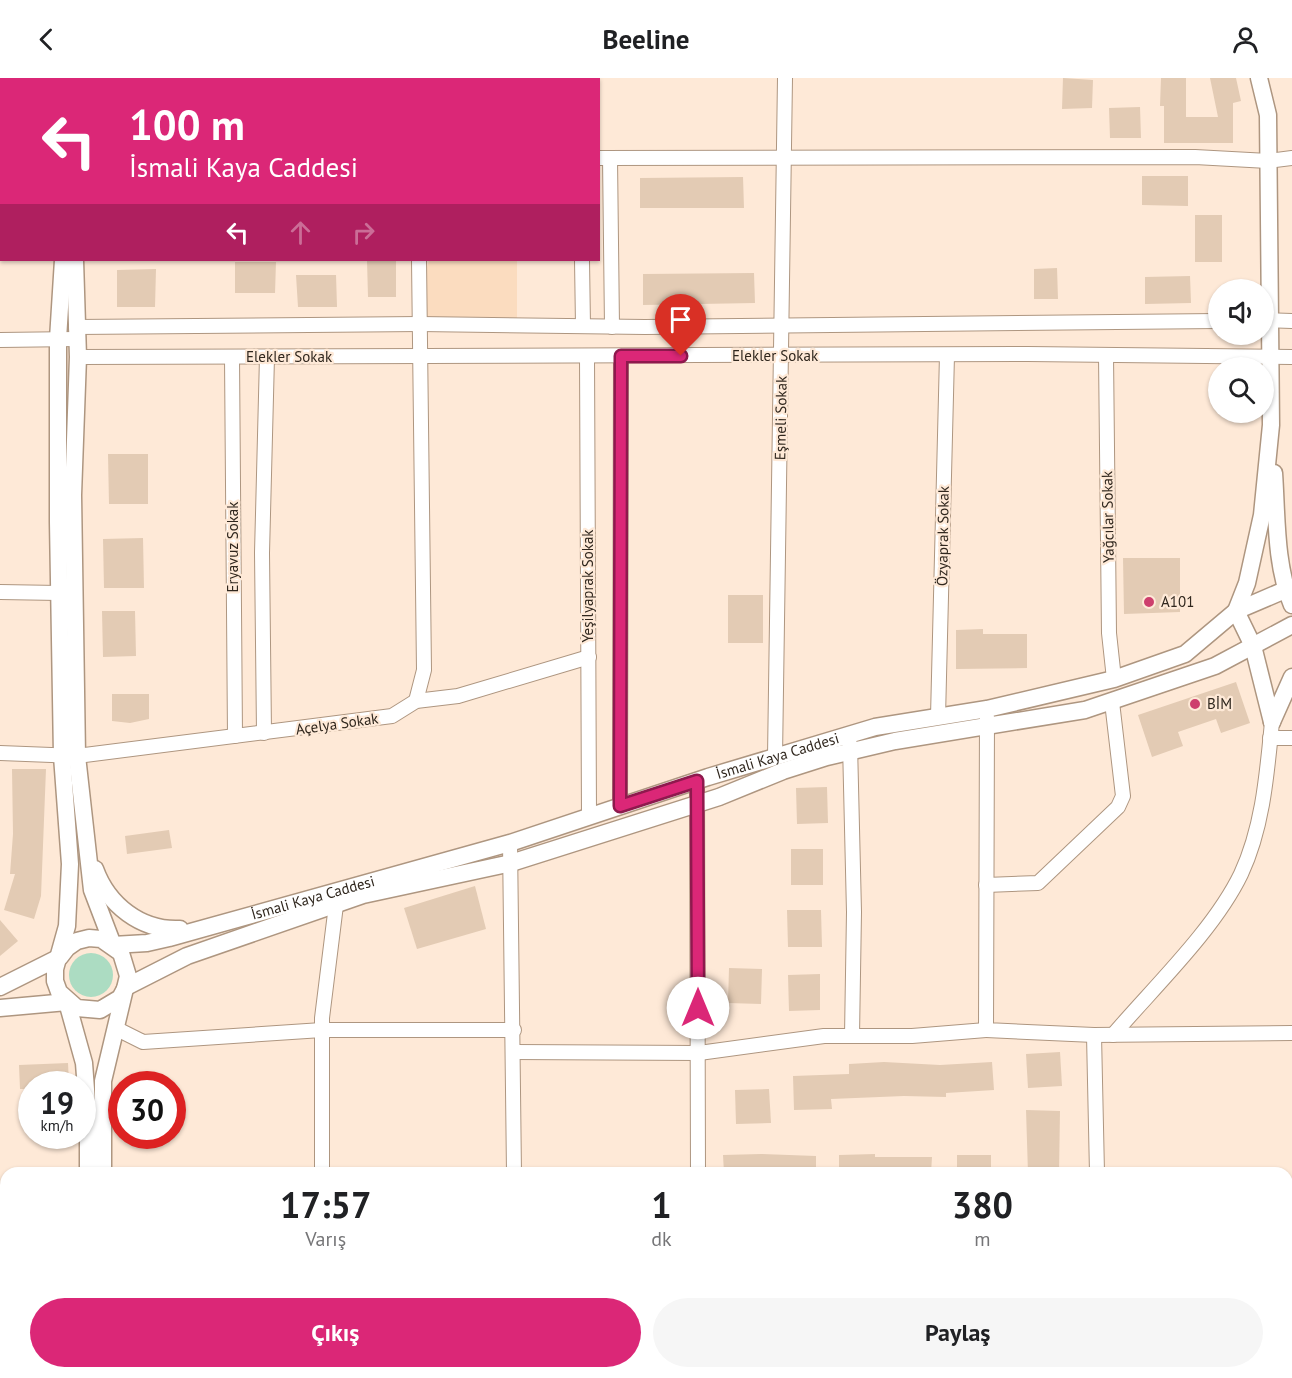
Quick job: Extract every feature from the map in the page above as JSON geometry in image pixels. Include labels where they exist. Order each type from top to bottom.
[{"type":"street","name":"Eşmeli Sokak","points":[[775,757],[785,78]]},
{"type":"street","points":[[1259,78],[1268,115],[1267,279]]},
{"type":"street","points":[[612,327],[604,158],[1196,157],[1268,162],[1292,158]]},
{"type":"street","points":[[63,261],[58,339],[59,593],[70,756],[92,890],[113,945],[126,964],[126,987],[103,1082],[103,1167]]},
{"type":"street","points":[[75,261],[78,357],[73,495],[70,864],[67,926],[56,981],[59,992],[67,1002],[84,1063],[88,1116],[88,1167]]},
{"type":"street","points":[[416,701],[424,670],[419,261]]},
{"type":"street","points":[[582,261],[583,326]]},
{"type":"street","points":[[1274,320],[1292,321]]},
{"type":"street","name":"Elekler Sokak","points":[[0,340],[58,339],[76,333],[420,324],[612,327],[1208,321]]},
{"type":"street","points":[[1269,345],[1270,357]]},
{"type":"street","name":"Özyaprak Sokak","points":[[938,717],[947,355]]},
{"type":"street","name":"Elekler Sokak","points":[[78,357],[1106,355],[1270,357]]},
{"type":"street","name":"Yağcılar Sokak","points":[[1106,355],[1109,633],[1114,680]]},
{"type":"street","name":"Yeşilyaprak Sokak","points":[[587,356],[589,816]]},
{"type":"street","points":[[620,806],[621,356]]},
{"type":"street","name":"Eryavuz Sokak","points":[[232,357],[235,736]]},
{"type":"street","name":"Eryavuz Sokak","points":[[264,733],[262,553],[267,357]]},
{"type":"street","name":"Elekler Sokak","points":[[1274,357],[1292,357]]},
{"type":"street","points":[[1271,425],[1279,544],[1292,605]]},
{"type":"street","points":[[1271,425],[1262,515],[1247,583],[1236,610],[1253,646],[1271,730]]},
{"type":"street","name":"İsmali Kaya Caddesi","points":[[113,945],[147,943],[337,897],[775,757],[850,743],[875,727],[987,709],[1114,680],[1185,654],[1236,610],[1288,588]]},
{"type":"street","points":[[0,592],[59,593]]},
{"type":"street","points":[[0,1008],[67,1002],[88,1011],[100,1010],[120,998],[126,987],[187,956],[337,897],[363,895],[511,863],[697,804],[850,743],[987,727],[1085,710],[1215,666],[1292,625]]},
{"type":"street","name":"Açelya Sokak","points":[[0,753],[70,756],[392,716],[416,701],[458,696],[589,657]]},
{"type":"street","points":[[1113,1035],[1215,916],[1241,874],[1260,819],[1271,730],[1292,677]]},
{"type":"street","points":[[986,885],[1038,883],[1118,807],[1123,796],[1112,702]]},
{"type":"street","points":[[986,1030],[987,709]]},
{"type":"street","points":[[1271,730],[1292,738]]},
{"type":"street","points":[[850,743],[854,912],[852,1036]]},
{"type":"street","points":[[697,781],[698,1167]]},
{"type":"street","points":[[84,843],[99,881],[121,909],[137,920],[168,930],[202,928]]},
{"type":"street","points":[[510,843],[514,1167]]},
{"type":"street","points":[[322,1167],[322,1030],[337,897]]},
{"type":"street","points":[[0,987],[60,957],[67,948],[89,938],[113,945]]},
{"type":"street","points":[[117,1029],[143,1042],[322,1030],[514,1030]]},
{"type":"street","points":[[514,1052],[699,1053],[824,1036],[912,1036],[986,1030],[1094,1035],[1292,1033]]},
{"type":"street","points":[[1094,1035],[1097,1167]]},
{"type":"shaded area","points":[[429,261],[517,261],[517,320],[426,322],[426,271]]},
{"type":"green space","points":[[91,953],[106,960],[113,975],[106,990],[91,997],[76,990],[69,975],[76,960]]},
{"type":"building","points":[[1063,78],[1093,80],[1092,108],[1062,109]]},
{"type":"building","points":[[1161,78],[1186,78],[1186,117],[1218,117],[1210,78],[1236,78],[1241,101],[1233,103],[1233,143],[1164,143],[1164,106],[1160,106]]},
{"type":"building","points":[[1140,107],[1141,138],[1110,138],[1109,108]]},
{"type":"building","points":[[1142,176],[1188,176],[1188,206],[1142,205]]},
{"type":"building","points":[[743,177],[744,208],[640,208],[640,178]]},
{"type":"building","points":[[1195,215],[1222,215],[1222,262],[1195,262]]},
{"type":"building","points":[[367,261],[396,261],[396,297],[368,297]]},
{"type":"building","points":[[235,262],[276,262],[275,293],[235,293]]},
{"type":"building","points":[[1057,268],[1058,299],[1034,299],[1034,269]]},
{"type":"building","points":[[156,269],[155,307],[117,307],[117,270]]},
{"type":"building","points":[[754,273],[755,303],[643,305],[643,274]]},
{"type":"building","points":[[296,275],[336,275],[337,307],[298,307]]},
{"type":"building","points":[[1190,276],[1191,303],[1145,304],[1145,277]]},
{"type":"building","points":[[108,454],[148,454],[148,504],[109,504]]},
{"type":"building","points":[[143,538],[144,588],[104,588],[103,539]]},
{"type":"building","points":[[1123,558],[1180,558],[1180,612],[1124,614]]},
{"type":"building","points":[[728,595],[763,595],[763,643],[728,643]]},
{"type":"building","points":[[102,611],[135,611],[136,656],[103,657]]},
{"type":"building","points":[[983,629],[983,634],[1027,634],[1027,668],[956,669],[956,630]]},
{"type":"building","points":[[1236,682],[1250,723],[1221,733],[1216,719],[1178,732],[1183,746],[1152,757],[1138,715]]},
{"type":"building","points":[[112,694],[149,694],[149,719],[130,723],[112,721]]},
{"type":"building","points":[[12,769],[46,769],[41,896],[34,919],[4,910],[15,874],[10,874],[13,834]]},
{"type":"building","points":[[827,787],[828,823],[797,824],[796,788]]},
{"type":"building","points":[[169,830],[172,848],[127,854],[125,836]]},
{"type":"building","points":[[791,849],[823,849],[823,885],[791,885]]},
{"type":"building","points":[[475,886],[486,929],[417,949],[404,908]]},
{"type":"building","points":[[787,910],[821,910],[822,947],[788,947]]},
{"type":"building","points":[[0,920],[18,941],[0,956]]},
{"type":"building","points":[[729,968],[762,969],[761,1004],[728,1003]]},
{"type":"building","points":[[820,974],[820,1010],[789,1011],[788,975]]},
{"type":"building","points":[[1060,1052],[1062,1086],[1028,1088],[1026,1054]]},
{"type":"building","points":[[884,1062],[940,1065],[992,1062],[994,1090],[946,1093],[946,1097],[831,1099],[832,1109],[794,1110],[793,1076],[849,1074],[849,1064]]},
{"type":"building","points":[[68,1063],[68,1071],[19,1071],[19,1065]]},
{"type":"building","points":[[769,1089],[771,1123],[736,1124],[735,1090]]},
{"type":"building","points":[[1026,1110],[1060,1111],[1059,1167],[1028,1167]]},
{"type":"building","points":[[723,1155],[816,1156],[816,1167],[724,1167]]},
{"type":"building","points":[[839,1155],[932,1157],[931,1167],[839,1167]]},
{"type":"building","points":[[957,1155],[991,1155],[991,1167],[957,1167]]},
{"type":"place","name":"A101","points":[[1149,602]]},
{"type":"place","name":"BİM","points":[[1195,704]]},
{"type":"route","points":[[681,356],[621,356],[620,806],[697,781],[698,1008]]}]
